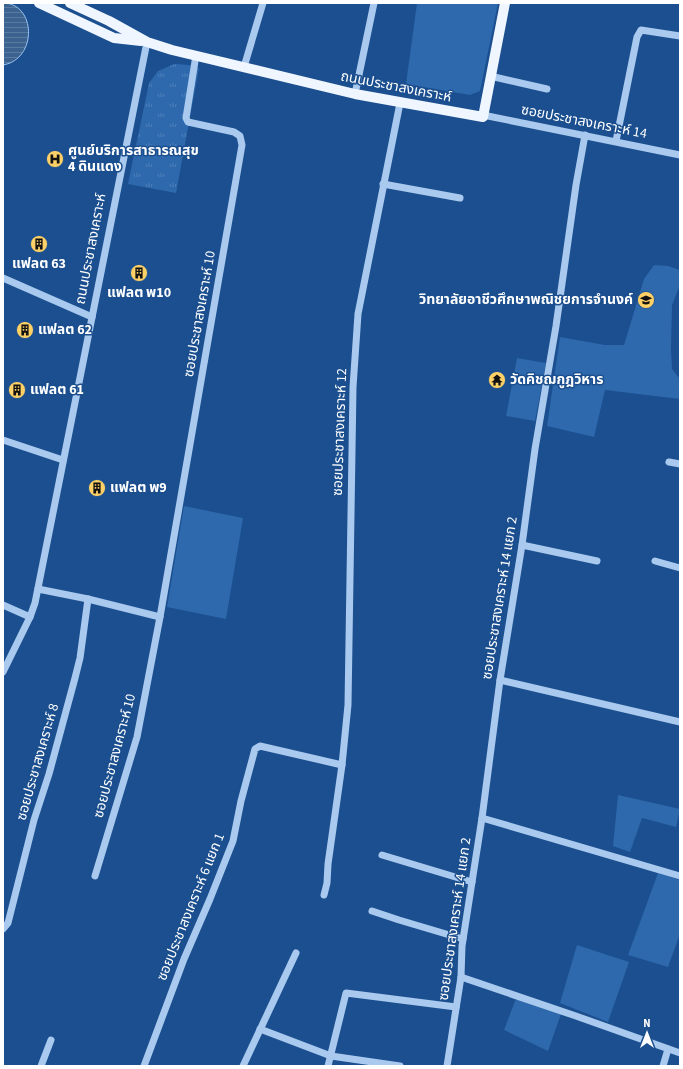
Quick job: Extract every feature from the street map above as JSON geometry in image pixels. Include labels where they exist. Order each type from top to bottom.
[{"type":"main road","points":[[39,3],[114,38],[147,42]]},
{"type":"main road","points":[[70,3],[109,21],[147,42]]},
{"type":"main road","points":[[483,115],[505,3]]},
{"type":"main road","name":"ถนนประชาสงเคราะห์","points":[[147,42],[172,50],[355,94],[482,117],[483,115]]},
{"type":"street","points":[[244,68],[263,3]]},
{"type":"street","points":[[355,94],[374,3]]},
{"type":"street","points":[[616,142],[637,37],[641,30],[680,36]]},
{"type":"street","name":"ถนนประชาสงเคราะห์","points":[[3,672],[30,617],[38,589],[147,42]]},
{"type":"street","name":"ซอยประชาสงเคราะห์ 10","points":[[95,876],[137,737],[160,617],[242,145],[240,136],[234,132],[188,122],[186,118],[196,55]]},
{"type":"street","points":[[490,76],[547,89]]},
{"type":"street","name":"ซอยประชาสงเคราะห์ 12","points":[[324,895],[327,883],[328,864],[342,765],[348,704],[353,395],[358,314],[400,103]]},
{"type":"street","name":"ซอยประชาสงเคราะห์ 14","points":[[483,115],[680,155]]},
{"type":"street","name":"ซอยประชาสงเคราะห์ 14 แยก 2","points":[[447,1066],[461,977],[463,939],[482,818],[500,680],[585,135]]},
{"type":"street","points":[[383,184],[460,198]]},
{"type":"street","points":[[3,278],[92,317]]},
{"type":"street","points":[[3,440],[63,460]]},
{"type":"street","points":[[668,462],[680,464]]},
{"type":"street","points":[[522,545],[597,561]]},
{"type":"street","points":[[654,561],[680,568]]},
{"type":"street","points":[[38,589],[88,599],[160,617]]},
{"type":"street","name":"ซอยประชาสงเคราะห์ 8","points":[[3,929],[8,923],[34,820],[49,774],[76,678],[88,599]]},
{"type":"street","points":[[3,605],[30,617]]},
{"type":"street","points":[[500,680],[680,722]]},
{"type":"street","name":"ซอยประชาสงเคราะห์ 6 แยก 1","points":[[144,1066],[184,959],[213,892],[232,841],[255,749],[260,746],[342,765]]},
{"type":"street","points":[[482,818],[680,876]]},
{"type":"street","points":[[382,855],[472,882]]},
{"type":"street","points":[[372,911],[463,939]]},
{"type":"street","points":[[243,1066],[296,953]]},
{"type":"street","points":[[461,977],[680,1053]]},
{"type":"street","points":[[328,1066],[346,993],[456,1007]]},
{"type":"street","points":[[260,1028],[331,1056],[400,1066]]},
{"type":"street","points":[[41,1066],[50,1040]]},
{"type":"street","points":[[663,1066],[668,1049]]},
{"type":"green space","points":[[417,3],[498,3],[480,91],[470,95],[406,84]]},
{"type":"green space","points":[[174,64],[189,65],[199,68],[176,193],[128,184],[149,83],[158,71]]},
{"type":"green space","points":[[654,265],[668,266],[680,270],[680,285],[672,305],[671,348],[672,369],[680,379],[680,399],[605,390],[594,437],[547,426],[560,337],[605,345],[624,345],[644,279]]},
{"type":"green space","points":[[517,358],[546,363],[535,421],[506,416]]},
{"type":"green space","points":[[184,506],[243,518],[226,619],[167,607]]},
{"type":"green space","points":[[618,795],[680,809],[676,827],[642,818],[630,852],[613,846]]},
{"type":"green space","points":[[658,873],[680,880],[680,934],[668,967],[628,955]]},
{"type":"green space","points":[[577,945],[629,962],[608,1022],[560,1003]]},
{"type":"green space","points":[[517,999],[561,1014],[548,1051],[504,1030]]},
{"type":"shaded area","points":[[3,3],[14,5],[22,12],[27,21],[28,32],[27,43],[22,53],[14,61],[3,65]]},
{"type":"place","name":"ศูนย์บริการสาธารณสุข 4 ดินแดง","points":[[55,159]]},
{"type":"place","name":"แฟลต 63","points":[[39,244]]},
{"type":"place","name":"แฟลต พ10","points":[[139,273]]},
{"type":"place","name":"วิทยาลัยอาชีวศึกษาพณิชยการจำนงค์","points":[[646,300]]},
{"type":"place","name":"แฟลต 62","points":[[25,330]]},
{"type":"place","name":"วัดคิชฌกูฎวิหาร","points":[[497,380]]},
{"type":"place","name":"แฟลต 61","points":[[17,390]]},
{"type":"place","name":"แฟลต พ9","points":[[97,488]]}]
